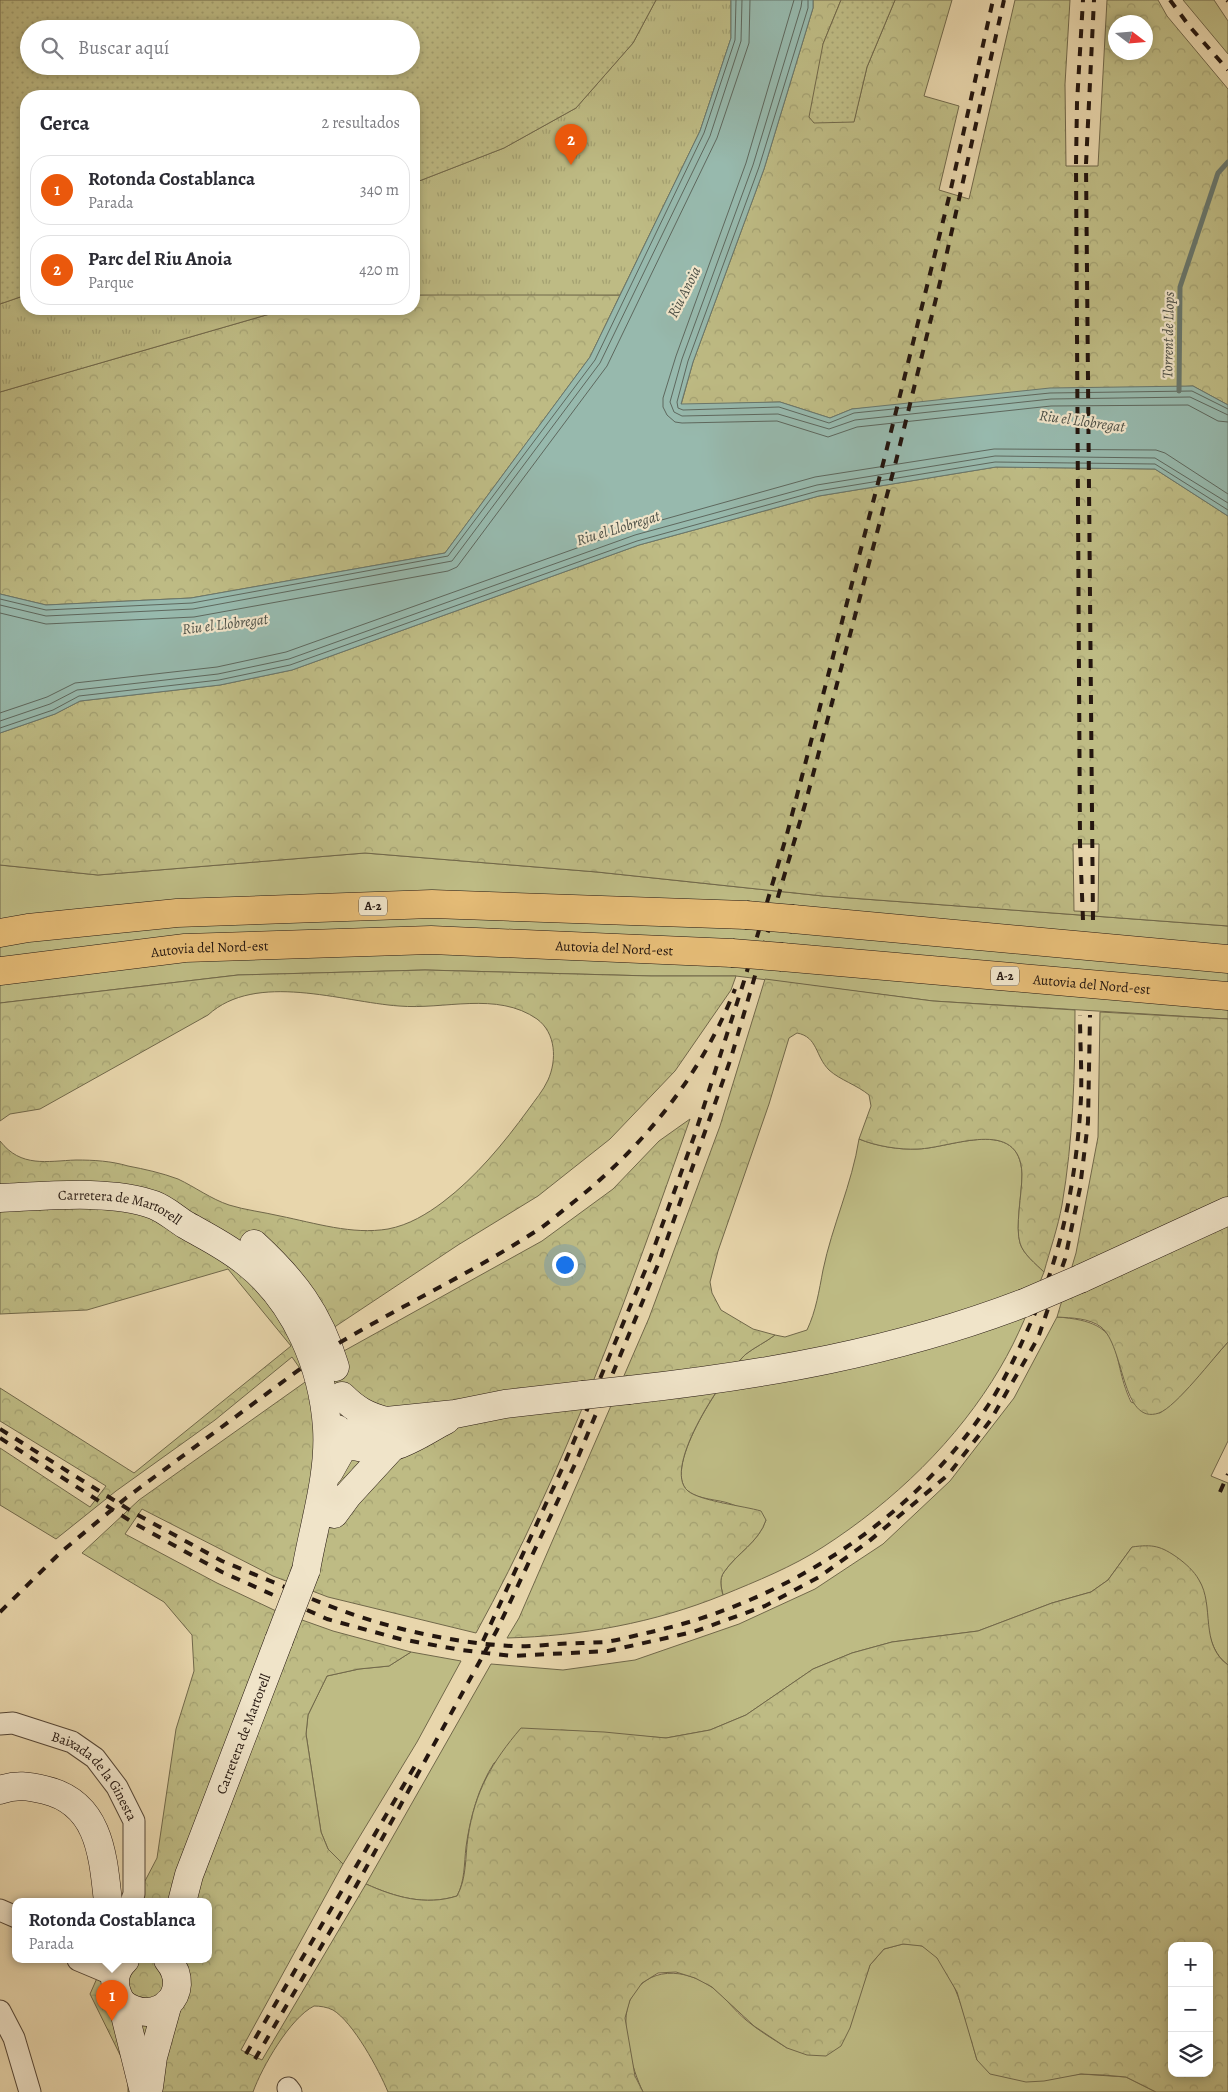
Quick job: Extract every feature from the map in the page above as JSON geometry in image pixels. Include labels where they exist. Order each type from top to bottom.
[{"type":"highway","name":"A-2","points":[[0,933],[28,928],[178,913],[432,904],[746,915],[1228,959]]},
{"type":"highway","name":"Autovia del Nord-est","points":[[0,971],[185,948],[431,940],[732,952],[1228,996]]},
{"type":"main road","name":"Carretera de Martorell","points":[[0,1198],[91,1196],[121,1198],[155,1205],[231,1251],[265,1281],[287,1309]]},
{"type":"main road","points":[[155,1205],[193,1211],[232,1229],[253,1244],[282,1271],[316,1317],[332,1356],[342,1396],[345,1442],[343,1473],[334,1514]]},
{"type":"main road","points":[[287,1309],[306,1326],[324,1362],[332,1395],[335,1422],[340,1436],[345,1442],[354,1447],[365,1448],[390,1434],[456,1414],[506,1404],[736,1377],[820,1363],[933,1335],[1024,1302],[1080,1279],[1228,1211]]},
{"type":"main road","points":[[287,1309],[307,1343],[321,1385],[327,1430],[323,1486],[306,1570]]},
{"type":"main road","points":[[342,1396],[359,1412],[390,1434]]},
{"type":"main road","points":[[306,1570],[334,1514],[390,1434]]},
{"type":"main road","points":[[323,1486],[345,1442]]},
{"type":"main road","name":"Carretera de Martorell","points":[[183,1898],[189,1875],[306,1570]]},
{"type":"main road","points":[[0,1790],[10,1787],[29,1786],[56,1793],[73,1803],[88,1819],[100,1845],[107,1898]]},
{"type":"main road","points":[[115,1977],[131,2010],[147,2013],[161,2009],[174,1996],[177,1985],[173,1964]]},
{"type":"main road","points":[[115,1977],[144,2092]]},
{"type":"main road","points":[[148,2092],[153,2057],[168,2003]]},
{"type":"street","name":"Baixada de la Ginesta","points":[[0,1724],[13,1723],[72,1742],[95,1758],[117,1787],[134,1821],[134,1894],[132,1898]]},
{"type":"street","points":[[0,1910],[12,1915]]},
{"type":"street","points":[[85,1963],[115,1977]]},
{"type":"street","points":[[0,2011],[14,2038],[30,2092]]},
{"type":"green space","points":[[0,0],[656,0],[633,43],[576,108],[504,148],[420,181],[420,90],[20,90],[20,297],[0,304]]},
{"type":"green space","points":[[656,0],[731,0],[731,38],[700,131],[620,295],[420,295],[420,181],[504,148],[576,108],[633,43]]},
{"type":"green space","points":[[813,0],[841,0],[823,44],[854,121],[867,67],[895,0],[952,0],[924,96],[959,106],[939,190],[969,199],[1015,0],[1070,0],[1065,84],[1066,166],[1098,166],[1107,0],[1158,0],[1167,16],[1228,89],[1228,405],[1193,386],[852,409],[830,418],[780,402],[681,405],[693,362],[764,169],[813,8]]},
{"type":"green space","points":[[841,0],[895,0],[867,67],[854,122],[814,123],[809,117],[823,44]]},
{"type":"green space","points":[[1183,0],[1214,0],[1228,21],[1228,54]]},
{"type":"green space","points":[[420,295],[620,295],[590,357],[445,553],[191,598],[46,605],[0,594],[0,392],[266,315],[420,315]]},
{"type":"green space","points":[[20,297],[20,315],[266,315],[0,392],[0,304]]},
{"type":"green space","points":[[996,467],[1155,469],[1228,516],[1228,926],[823,896],[597,872],[365,853],[98,875],[0,865],[0,733],[55,714],[80,701],[220,685],[292,670],[639,545],[819,496]],"holes":[[[1073,844],[1099,844],[1098,912],[1074,911]]]},
{"type":"green space","points":[[365,853],[597,872],[823,896],[1228,926],[1228,1019],[933,1001],[736,976],[651,976],[425,970],[238,975],[0,1003],[0,865],[98,875]]},
{"type":"green space","points":[[425,970],[651,976],[736,976],[731,990],[675,1071],[610,1139],[538,1196],[458,1245],[333,1328],[342,1352],[542,1241],[613,1189],[659,1141],[690,1119],[619,1315],[567,1445],[508,1572],[476,1633],[328,1597],[273,1576],[142,1509],[125,1534],[217,1583],[274,1610],[333,1631],[411,1652],[389,1666],[359,1669],[327,1676],[308,1715],[306,1734],[321,1832],[328,1849],[343,1864],[241,2050],[262,2060],[366,1884],[410,1899],[433,1900],[457,1896],[463,1882],[468,1837],[480,1791],[493,1765],[521,1728],[604,1732],[666,1738],[710,1730],[746,1715],[813,1669],[852,1653],[892,1642],[978,1631],[1052,1603],[1091,1592],[1108,1580],[1132,1547],[1151,1546],[1162,1548],[1178,1558],[1197,1577],[1204,1590],[1213,1647],[1228,1665],[1228,2092],[1156,2092],[1126,2077],[1103,2075],[1081,2074],[1044,2081],[1026,2082],[990,2074],[977,2060],[957,1992],[937,1958],[922,1946],[903,1944],[884,1949],[870,1965],[850,2028],[841,2046],[826,2056],[807,2055],[787,2048],[754,2026],[712,1987],[695,1978],[676,1972],[658,1973],[642,1983],[630,2000],[625,2018],[635,2076],[643,2092],[388,2092],[372,2060],[349,2025],[333,2010],[314,2006],[296,2021],[278,2044],[253,2092],[128,2092],[128,2071],[90,1994],[104,1963],[212,1963],[212,1898],[136,1898],[157,1858],[176,1729],[194,1671],[192,1635],[164,1602],[82,1553],[139,1500],[308,1380],[292,1357],[215,1420],[116,1491],[56,1539],[0,1505],[0,1448],[90,1507],[106,1486],[0,1421],[0,1388],[134,1473],[291,1346],[228,1269],[87,1310],[0,1314],[0,1141],[8,1150],[26,1159],[35,1161],[102,1161],[159,1173],[178,1179],[229,1205],[241,1208],[347,1229],[388,1229],[410,1222],[431,1211],[455,1192],[489,1159],[544,1088],[553,1064],[553,1047],[548,1032],[537,1019],[505,1006],[470,1004],[416,1007],[300,992],[250,994],[228,1002],[40,1109],[10,1114],[0,1121],[0,1003],[238,975]]},
{"type":"green space","points":[[765,979],[933,1001],[1075,1010],[1074,1083],[1069,1157],[1060,1213],[1044,1272],[1027,1255],[1020,1243],[1018,1219],[1022,1174],[1018,1156],[1010,1145],[997,1140],[982,1139],[918,1149],[903,1149],[880,1146],[859,1139],[871,1106],[869,1095],[829,1070],[824,1065],[809,1038],[797,1033],[789,1038],[769,1104],[718,1251],[710,1282],[712,1293],[721,1310],[753,1329],[775,1335],[746,1354],[725,1379],[712,1399],[699,1420],[689,1442],[683,1462],[682,1479],[688,1491],[694,1495],[761,1511],[766,1520],[763,1528],[722,1575],[721,1586],[723,1595],[671,1613],[617,1626],[535,1637],[507,1638],[519,1618],[649,1318],[720,1126]]},
{"type":"green space","points":[[1100,1012],[1228,1019],[1228,1342],[1185,1392],[1159,1413],[1147,1414],[1137,1408],[1130,1397],[1115,1350],[1109,1337],[1101,1327],[1086,1320],[1057,1317],[1076,1253],[1098,1137]]},
{"type":"green space","points":[[859,1139],[880,1146],[903,1149],[918,1149],[982,1139],[997,1140],[1010,1145],[1018,1156],[1022,1174],[1018,1219],[1020,1243],[1027,1255],[1044,1272],[1007,1357],[983,1395],[964,1420],[922,1468],[874,1510],[823,1547],[787,1567],[723,1595],[722,1575],[758,1535],[766,1520],[726,1502],[703,1498],[688,1491],[682,1479],[683,1463],[689,1442],[712,1399],[725,1379],[746,1354],[775,1335],[785,1337],[807,1330],[815,1308],[827,1254],[852,1172]]},
{"type":"green space","points":[[1057,1317],[1080,1320],[1096,1326],[1106,1333],[1113,1343],[1131,1402],[1160,1413],[1183,1393],[1228,1342],[1228,1441],[1211,1476],[1228,1483],[1228,1665],[1214,1649],[1210,1638],[1200,1582],[1132,1547],[1108,1580],[1091,1592],[1052,1603],[978,1631],[892,1642],[852,1653],[813,1669],[746,1715],[710,1730],[666,1738],[561,1730],[494,1763],[483,1783],[472,1814],[463,1878],[457,1896],[433,1900],[410,1899],[366,1884],[491,1664],[563,1670],[635,1660],[739,1624],[815,1589],[883,1544],[950,1481],[1014,1398]]},
{"type":"green space","points":[[411,1652],[461,1661],[417,1742],[343,1864],[328,1849],[321,1832],[306,1734],[308,1715],[327,1676],[359,1669],[389,1666]]},
{"type":"green space","points":[[903,1944],[922,1946],[943,1965],[958,1997],[977,2060],[1064,2076],[1081,2074],[1126,2077],[1156,2092],[643,2092],[628,2047],[626,2022],[630,2000],[637,1989],[646,1981],[667,1973],[679,1974],[702,1981],[718,1992],[751,2024],[787,2048],[863,1985],[870,1965],[884,1949]]},
{"type":"water","points":[[731,0],[813,0],[813,8],[764,169],[693,362],[681,404],[780,402],[830,418],[852,409],[1050,388],[1193,386],[1228,405],[1228,516],[1155,469],[996,467],[819,496],[639,545],[292,670],[220,685],[80,701],[55,714],[0,733],[0,594],[46,605],[191,598],[445,553],[590,357],[700,131],[731,38]]},
{"type":"waterway","name":"Torrent de Llops","points":[[1179,391],[1180,287],[1218,173],[1228,162]]},
{"type":"railway","points":[[483,1641],[566,1460],[650,1259],[695,1134],[745,978],[787,834],[885,456],[950,193],[993,0]]},
{"type":"railway","points":[[255,2059],[345,1906],[497,1630],[576,1462],[659,1262],[731,1058],[806,801],[896,461],[943,270],[1004,0]]},
{"type":"railway","points":[[1083,0],[1077,103],[1076,165],[1080,844],[1083,920]]},
{"type":"railway","points":[[1093,920],[1086,164],[1094,0]]},
{"type":"railway","points":[[1170,0],[1190,27],[1228,70]]},
{"type":"railway","points":[[339,1343],[509,1248],[546,1224],[593,1186],[619,1162],[666,1110],[705,1052],[735,989]]},
{"type":"railway","points":[[312,1599],[384,1624],[460,1641],[517,1646],[605,1642],[701,1618],[750,1600],[797,1577],[842,1550],[884,1519],[923,1484],[958,1446],[989,1404],[1012,1363],[1043,1294],[1067,1211],[1076,1155],[1081,1098],[1080,1015]]},
{"type":"railway","points":[[307,1610],[327,1619],[400,1639],[461,1650],[512,1656],[608,1651],[693,1632],[765,1606],[819,1577],[868,1542],[948,1475],[990,1421],[1038,1338],[1065,1259],[1080,1188],[1088,1122],[1090,1015]]},
{"type":"railway","points":[[0,1612],[61,1552],[126,1498],[304,1366]]},
{"type":"railway","points":[[0,1429],[136,1514],[222,1561],[285,1587]]},
{"type":"railway","points":[[0,1438],[132,1522],[222,1572],[280,1598]]},
{"type":"railway","points":[[1220,1492],[1228,1474]]},
{"type":"railway","points":[[246,2054],[419,1759]]},
{"type":"place","name":"Parc del Riu Anoia","points":[[571,165]]},
{"type":"place","name":"Rotonda Costablanca","points":[[112,2021]]},
{"type":"water label","name":"Riu Anoia","points":[[684,292]]},
{"type":"water label","name":"Riu el Llobregat","points":[[1082,421]]},
{"type":"water label","name":"Riu el Llobregat","points":[[618,528]]},
{"type":"water label","name":"Riu el Llobregat","points":[[225,624]]}]
